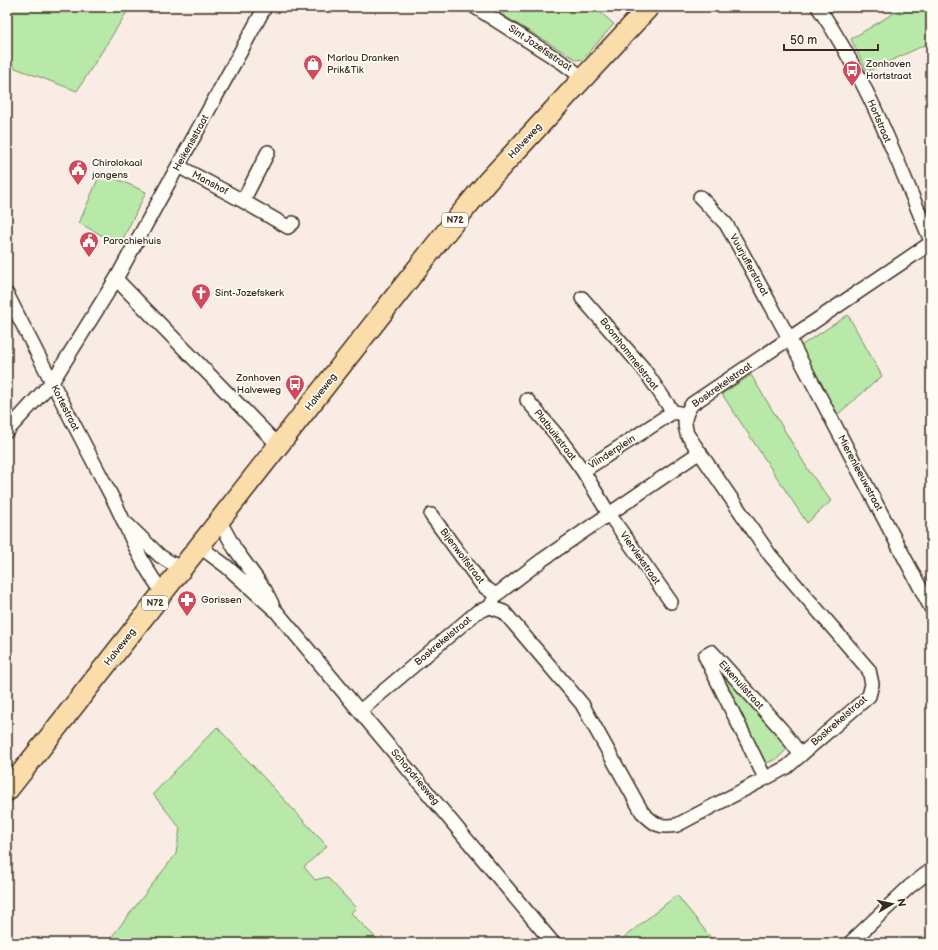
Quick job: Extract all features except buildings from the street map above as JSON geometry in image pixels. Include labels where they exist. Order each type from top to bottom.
[{"type":"main road","name":"Halveweg","points":[[7,791],[388,304],[487,182],[649,7]]},
{"type":"street","name":"Heikensstraat","points":[[7,431],[52,382],[116,280],[265,7]]},
{"type":"street","name":"Sint Jozefsstraat","points":[[475,7],[563,63],[583,78]]},
{"type":"street","name":"Hortstraat","points":[[818,7],[836,33],[862,81],[931,242]]},
{"type":"street","points":[[243,201],[268,152]]},
{"type":"street","name":"Manshof","points":[[178,166],[288,227],[293,223]]},
{"type":"street","name":"Vuurjufferstraat","points":[[700,197],[726,224],[789,338]]},
{"type":"street","name":"Boskrekelstraat","points":[[360,711],[477,612],[490,607],[504,612],[582,704],[642,812],[652,823],[664,827],[677,825],[787,767],[869,696],[872,684],[869,670],[770,556],[687,434],[679,413],[931,242]]},
{"type":"street","points":[[116,280],[278,446]]},
{"type":"street","name":"Kortestraat","points":[[7,294],[124,521],[143,564],[163,592]]},
{"type":"street","name":"Boomhommelstraat","points":[[582,298],[643,368],[679,413]]},
{"type":"street","name":"Mierenleeuwstraat","points":[[789,338],[931,608]]},
{"type":"street","name":"Platbuikstraat","points":[[527,400],[560,439],[583,471]]},
{"type":"street","name":"Vlinderplein","points":[[609,514],[583,471],[679,413]]},
{"type":"street","points":[[490,607],[496,595],[542,560],[700,452]]},
{"type":"street","name":"Viervlekstraat","points":[[609,514],[671,602]]},
{"type":"street","name":"Bijenwolfstraat","points":[[432,515],[483,586],[496,595]]},
{"type":"street","name":"Schopdriesweg","points":[[219,520],[235,549],[265,590],[276,610]]},
{"type":"street","name":"Kortestraat","points":[[124,521],[160,556],[181,569]]},
{"type":"street","name":"Schopdriesweg","points":[[199,546],[226,566],[276,610],[553,943]]},
{"type":"street","name":"Eikenuilstraat","points":[[765,778],[705,656],[712,652],[782,730],[801,755]]},
{"type":"street","points":[[850,943],[909,887],[931,870]]},
{"type":"green space","points":[[7,7],[130,7],[77,91],[7,65]]},
{"type":"green space","points":[[489,7],[594,7],[614,24],[583,59],[577,60]]},
{"type":"green space","points":[[904,7],[931,7],[931,42],[867,72],[851,39]]},
{"type":"green space","points":[[101,172],[146,192],[120,245],[79,223]]},
{"type":"green space","points":[[848,315],[882,376],[838,414],[799,347]]},
{"type":"green space","points":[[751,375],[809,471],[831,501],[807,523],[722,394]]},
{"type":"green space","points":[[713,667],[719,667],[789,747],[778,758],[763,765]]},
{"type":"green space","points":[[217,727],[327,846],[304,867],[315,880],[327,877],[356,908],[351,913],[381,943],[107,943],[176,854],[180,828],[153,794]]},
{"type":"green space","points":[[677,895],[715,943],[617,943]]},
{"type":"place","name":"Marlou Dranken Prik&Tik","points":[[313,81]]},
{"type":"place","name":"Zonhoven Hortstraat","points":[[852,87]]},
{"type":"place","name":"Chirolokaal jongens","points":[[78,186]]},
{"type":"place","name":"Parochiehuis","points":[[89,258]]},
{"type":"place","name":"Sint-Jozefskerk","points":[[201,310]]},
{"type":"place","name":"Zonhoven Halveweg","points":[[295,401]]},
{"type":"place","name":"Gorissen","points":[[187,617]]}]
